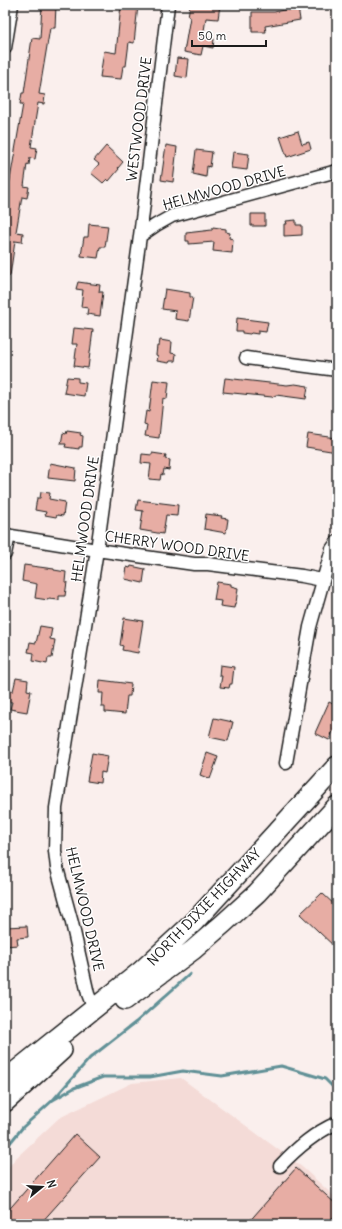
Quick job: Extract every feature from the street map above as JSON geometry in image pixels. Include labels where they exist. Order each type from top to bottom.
[{"type":"main road","name":"NORTH DIXIE HIGHWAY","points":[[5,1081],[141,971],[194,922],[337,766]]},
{"type":"main road","name":"NORTH DIXIE HIGHWAY","points":[[5,1102],[56,1055],[193,950],[224,923],[257,893],[337,806]]},
{"type":"street","points":[[5,48],[12,5]]},
{"type":"street","name":"WESTWOOD DRIVE","points":[[140,236],[168,5]]},
{"type":"street","name":"HELMWOOD DRIVE","points":[[94,1009],[88,994],[66,895],[57,868],[55,851],[56,808],[96,550],[140,236],[172,216],[337,171]]},
{"type":"street","points":[[246,358],[337,370]]},
{"type":"street","points":[[5,554],[7,535]]},
{"type":"street","name":"CHERRY WOOD DRIVE","points":[[7,535],[96,550],[194,564],[208,564],[302,576],[322,580]]},
{"type":"street","points":[[286,764],[310,627],[322,580],[332,549],[337,542]]},
{"type":"street","points":[[280,1166],[300,1145],[323,1129],[337,1123]]},
{"type":"shaded area","points":[[181,1078],[302,1167],[337,1199],[337,1224],[5,1224],[5,1171],[17,1157],[59,1118],[132,1083]]},
{"type":"building","points":[[42,5],[56,5],[55,28],[50,28],[39,94],[45,95],[44,104],[38,103],[31,147],[37,148],[35,159],[30,158],[29,165],[27,164],[24,186],[29,187],[27,198],[22,197],[16,232],[23,233],[22,242],[15,241],[10,276],[5,276],[5,209],[23,104],[20,104],[22,93],[24,93],[32,38],[40,39]]},
{"type":"building","points":[[121,5],[138,5],[134,43],[129,42],[126,66],[123,66],[121,79],[100,77],[104,51],[116,53]]},
{"type":"building","points":[[190,5],[220,5],[218,19],[206,18],[203,37],[214,39],[213,48],[203,46],[201,55],[184,52],[190,17],[188,16]]},
{"type":"building","points":[[298,7],[300,20],[265,26],[266,32],[252,32],[252,12],[274,12]]},
{"type":"building","points":[[177,58],[189,59],[187,78],[175,76]]},
{"type":"building","points":[[298,131],[302,144],[309,142],[311,149],[287,157],[280,137]]},
{"type":"building","points":[[166,145],[177,147],[173,182],[161,180]]},
{"type":"building","points":[[106,146],[123,162],[109,181],[107,179],[103,183],[91,173],[99,164],[94,160]]},
{"type":"building","points":[[196,150],[212,152],[210,167],[207,166],[206,177],[193,174]]},
{"type":"building","points":[[233,152],[249,154],[247,170],[231,168]]},
{"type":"building","points":[[251,214],[265,214],[265,226],[251,226]]},
{"type":"building","points":[[296,220],[296,225],[302,225],[302,235],[284,236],[284,224],[287,224],[286,221]]},
{"type":"building","points":[[89,224],[108,226],[105,247],[100,247],[98,258],[81,256],[84,237],[88,237]]},
{"type":"building","points":[[213,227],[226,229],[226,232],[230,233],[229,238],[233,239],[232,253],[213,251],[214,242],[189,244],[189,241],[186,241],[186,233],[212,230]]},
{"type":"building","points":[[78,282],[100,285],[99,292],[103,292],[100,316],[87,314],[88,308],[81,307],[83,290],[76,289]]},
{"type":"building","points":[[165,289],[190,293],[190,297],[193,297],[189,321],[175,319],[176,311],[162,309]]},
{"type":"building","points":[[237,318],[268,322],[266,332],[258,331],[258,334],[250,334],[242,333],[242,331],[236,331]]},
{"type":"building","points":[[74,328],[93,330],[88,368],[74,366],[77,344],[72,344]]},
{"type":"building","points":[[160,340],[172,342],[171,353],[176,354],[175,361],[170,361],[169,363],[157,361],[157,346],[159,346]]},
{"type":"building","points":[[67,377],[78,378],[78,382],[86,383],[84,396],[64,393]]},
{"type":"building","points":[[225,378],[308,386],[306,399],[276,395],[272,397],[223,392]]},
{"type":"building","points":[[153,380],[169,382],[167,399],[163,398],[159,438],[145,436],[147,425],[144,424],[146,411],[149,412]]},
{"type":"building","points":[[67,431],[81,433],[80,435],[83,436],[82,447],[79,447],[79,449],[65,447],[66,444],[61,444],[63,433],[66,434]]},
{"type":"building","points":[[308,434],[337,438],[337,452],[306,447]]},
{"type":"building","points":[[152,453],[166,455],[165,459],[170,460],[169,470],[164,469],[160,480],[149,479],[151,464],[141,463],[142,454],[152,455]]},
{"type":"building","points":[[50,463],[76,468],[75,481],[48,478]]},
{"type":"building","points":[[41,492],[50,493],[49,499],[65,502],[63,516],[57,515],[56,517],[45,515],[46,512],[35,510],[37,498],[40,498]]},
{"type":"building","points":[[138,500],[178,505],[177,516],[166,515],[163,534],[140,530],[143,511],[136,510]]},
{"type":"building","points":[[206,514],[222,516],[221,518],[228,519],[226,533],[204,529]]},
{"type":"building","points":[[24,565],[66,572],[65,582],[67,582],[65,596],[59,596],[59,600],[35,598],[37,584],[22,581]]},
{"type":"building","points":[[131,566],[145,569],[143,583],[125,579],[127,567],[130,568]]},
{"type":"building","points":[[217,582],[231,584],[231,586],[238,588],[234,608],[220,606],[221,601],[214,600]]},
{"type":"building","points":[[124,618],[143,621],[138,653],[122,650],[123,646],[120,645]]},
{"type":"building","points":[[40,626],[52,628],[50,639],[55,640],[52,658],[48,658],[47,664],[33,661],[34,653],[28,652],[30,642],[36,643]]},
{"type":"building","points":[[220,665],[234,667],[232,684],[230,684],[229,688],[220,687],[222,676],[219,676]]},
{"type":"building","points":[[16,678],[28,680],[27,690],[31,691],[27,712],[10,709],[12,702],[5,701],[5,690],[13,691]]},
{"type":"building","points":[[100,680],[131,684],[130,696],[127,696],[125,714],[105,712],[105,707],[102,707],[103,693],[99,693]]},
{"type":"building","points":[[329,702],[337,706],[337,723],[329,740],[315,733]]},
{"type":"building","points":[[214,718],[233,722],[228,741],[209,737]]},
{"type":"building","points":[[92,753],[108,756],[105,773],[101,772],[100,783],[87,781]]},
{"type":"building","points":[[207,753],[218,757],[210,779],[200,775]]},
{"type":"building","points":[[322,893],[337,907],[337,949],[300,914]]},
{"type":"building","points":[[27,926],[28,937],[17,938],[18,945],[5,946],[5,927]]},
{"type":"building","points":[[75,1134],[100,1157],[40,1224],[13,1224],[5,1217],[5,1214]]},
{"type":"building","points":[[296,1168],[337,1205],[337,1213],[327,1224],[247,1224]]},
{"type":"waterway","points":[[5,1149],[23,1127],[53,1100],[90,1058],[136,1022],[190,974]]},
{"type":"waterway","points":[[53,1100],[74,1088],[103,1077],[150,1077],[183,1071],[222,1076],[281,1066],[325,1079],[334,1088],[337,1094]]}]
